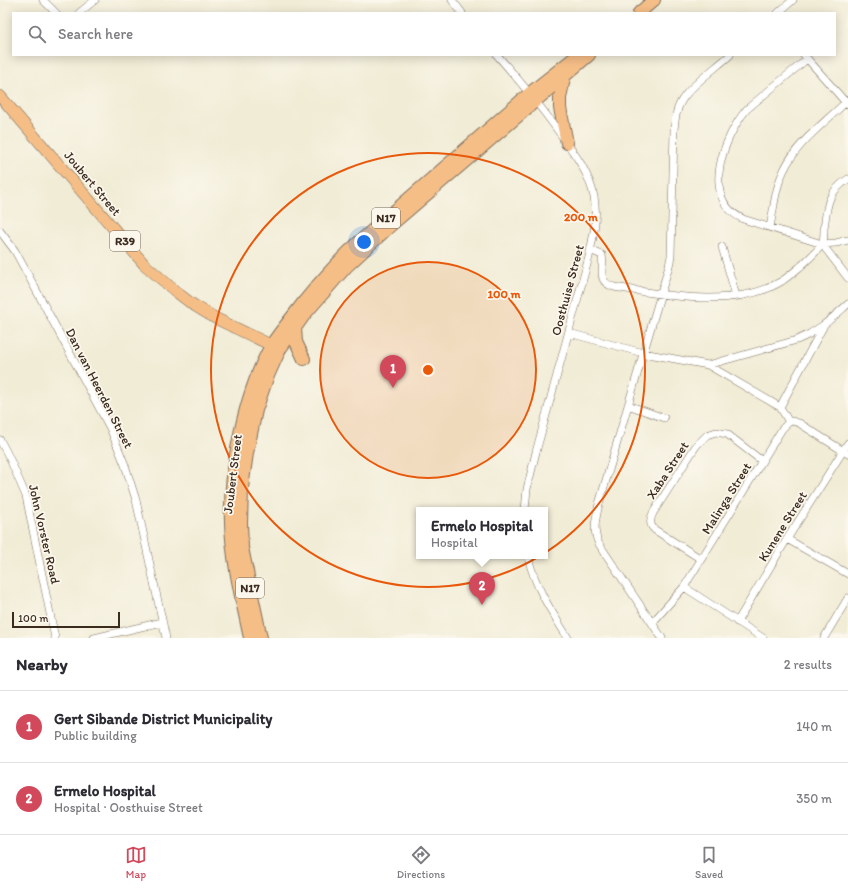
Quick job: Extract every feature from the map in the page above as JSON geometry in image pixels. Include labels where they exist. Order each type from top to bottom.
[{"type":"highway","points":[[629,12],[643,0]]},
{"type":"highway","points":[[640,12],[654,0]]},
{"type":"highway","name":"N17","points":[[276,348],[295,328],[305,314],[346,267],[577,56]]},
{"type":"highway","name":"N17","points":[[276,348],[302,304],[339,260],[377,225],[533,97],[564,78],[588,56]]},
{"type":"highway","points":[[564,78],[560,98],[560,108],[567,143]]},
{"type":"highway","points":[[295,328],[296,342],[304,359]]},
{"type":"highway","name":"Joubert Street","points":[[250,638],[233,549],[231,521],[232,489],[243,420],[260,370],[276,348]]},
{"type":"highway","name":"Joubert Street","points":[[261,638],[242,548],[240,523],[244,468],[256,410],[276,348]]},
{"type":"main road","name":"Joubert Street","points":[[0,96],[144,264],[192,304],[215,318],[276,348]]},
{"type":"street","points":[[43,0],[55,12]]},
{"type":"street","points":[[80,12],[95,0]]},
{"type":"street","points":[[452,0],[461,12]]},
{"type":"street","points":[[779,12],[793,0]]},
{"type":"street","name":"Oosthuise Street","points":[[498,56],[533,97],[579,160],[588,176],[594,198],[594,234],[569,333],[534,459],[527,489],[525,507]]},
{"type":"street","points":[[662,638],[599,544],[595,533],[596,519],[599,504],[671,256],[674,130],[676,113],[682,100],[690,90],[729,56]]},
{"type":"street","points":[[770,227],[779,182],[789,161],[799,147],[847,102],[805,57],[739,118],[729,136],[722,156],[720,167],[720,189],[725,205],[737,216],[770,227],[822,244],[848,240]]},
{"type":"street","points":[[590,250],[599,252],[603,256],[602,277],[607,284],[614,287],[692,297],[736,296],[767,288],[781,281],[806,261],[822,244],[830,196],[837,187],[848,179]]},
{"type":"street","name":"Dan van Heerden Street","points":[[0,231],[15,251],[28,273],[110,428],[125,465],[136,500],[166,638]]},
{"type":"street","points":[[822,244],[848,278]]},
{"type":"street","points":[[722,247],[736,296]]},
{"type":"street","points":[[708,365],[807,336],[823,326],[848,304]]},
{"type":"street","points":[[780,407],[823,326]]},
{"type":"street","points":[[569,333],[643,353],[708,365],[780,407],[789,422],[792,421],[799,423],[846,453]]},
{"type":"street","points":[[628,405],[664,418]]},
{"type":"street","name":"Malinga Street","points":[[652,623],[684,587],[782,429],[789,422]]},
{"type":"street","name":"Xaba Street","points":[[702,559],[655,530],[650,524],[653,513],[693,450],[707,435],[716,432],[727,434],[762,462]]},
{"type":"street","name":"John Vorster Road","points":[[0,440],[26,496],[55,638]]},
{"type":"street","name":"Kunene Street","points":[[738,622],[786,539],[846,453],[848,443]]},
{"type":"street","points":[[786,539],[848,574]]},
{"type":"street","points":[[529,559],[533,576],[568,638]]},
{"type":"street","points":[[684,587],[763,638]]},
{"type":"street","points":[[824,638],[848,598]]},
{"type":"street","points":[[94,638],[162,622]]},
{"type":"place","name":"Gert Sibande District Municipality","points":[[393,388]]},
{"type":"place","name":"Ermelo Hospital","points":[[482,605]]}]
